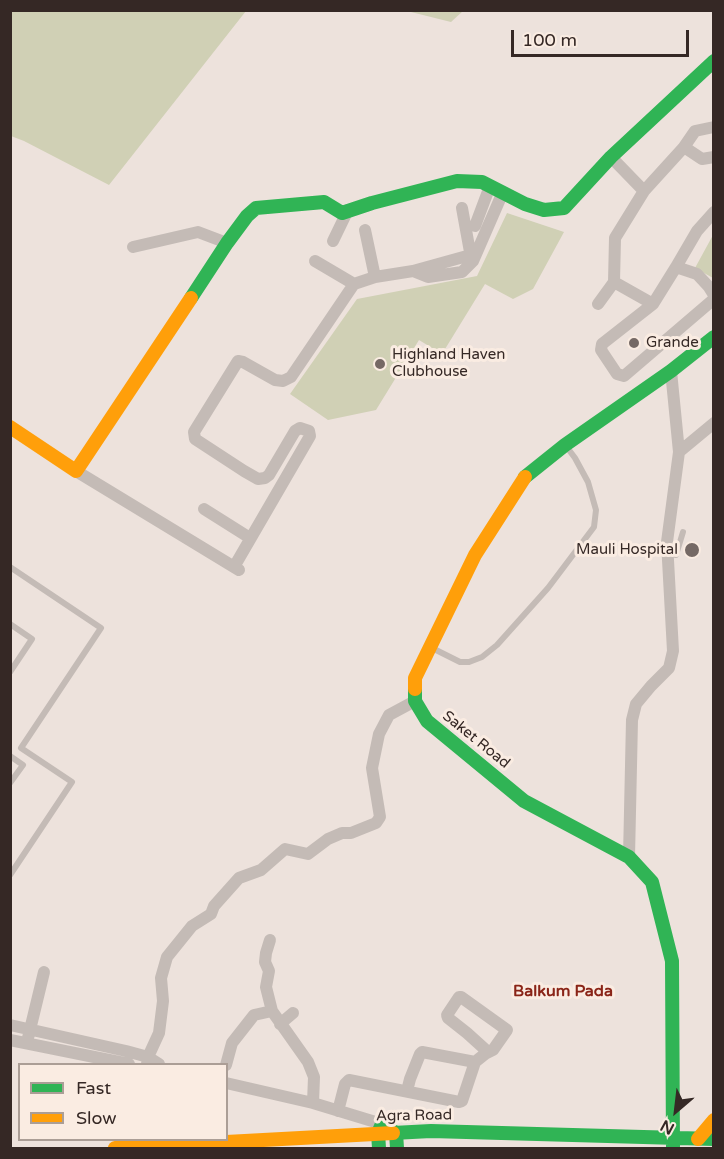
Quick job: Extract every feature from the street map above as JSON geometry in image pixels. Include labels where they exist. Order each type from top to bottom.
[{"type":"main road","points":[[10,428],[76,471],[227,243],[247,216],[256,208],[324,202],[339,213],[457,181],[482,182],[525,204],[544,210],[564,208],[610,157],[714,61]]},
{"type":"main road","points":[[415,700],[415,678],[475,555],[524,478],[564,445],[671,371],[714,337]]},
{"type":"main road","name":"Saket Road","points":[[415,700],[427,721],[524,801],[629,857],[652,882],[672,962],[673,1144]]},
{"type":"main road","points":[[698,1139],[714,1120]]},
{"type":"main road","points":[[379,1149],[380,1129]]},
{"type":"main road","name":"Agra Road","points":[[228,1140],[380,1129],[396,1132],[431,1131],[673,1144],[698,1139],[714,1139]]},
{"type":"main road","points":[[396,1132],[397,1149]]},
{"type":"main road","name":"Agra Road","points":[[115,1149],[221,1141]]},
{"type":"street","points":[[598,303],[614,282],[615,238],[644,191],[684,147],[695,131],[714,127]]},
{"type":"street","points":[[684,147],[702,159],[714,157]]},
{"type":"street","points":[[610,157],[644,191]]},
{"type":"street","points":[[475,226],[496,189]]},
{"type":"street","points":[[413,271],[428,278],[462,272],[474,261],[496,189]]},
{"type":"street","points":[[76,471],[237,569],[250,538],[309,436],[309,431],[300,428],[296,431],[269,475],[258,479],[195,439],[194,432],[238,361],[275,380],[283,381],[291,377],[354,284],[467,256],[470,252],[462,208]]},
{"type":"street","points":[[333,241],[348,210]]},
{"type":"street","points":[[676,267],[697,274],[710,287],[714,297],[624,376],[617,374],[601,350],[602,344],[653,304],[697,231],[714,212]]},
{"type":"street","points":[[365,230],[375,278]]},
{"type":"street","points":[[133,246],[198,232],[227,243]]},
{"type":"street","points":[[315,261],[354,284]]},
{"type":"street","points":[[614,282],[653,304]]},
{"type":"street","points":[[629,857],[632,720],[636,704],[669,668],[674,651],[672,554],[679,452],[671,371]]},
{"type":"street","points":[[679,452],[714,423]]},
{"type":"street","points":[[204,509],[250,538]]},
{"type":"street","points":[[10,1025],[126,1051],[154,1063],[163,1001],[161,978],[167,957],[192,926],[211,914],[214,906],[239,878],[261,870],[285,849],[308,854],[328,838],[342,833],[351,833],[376,823],[380,817],[372,768],[379,734],[389,715],[415,700]]},
{"type":"street","points":[[270,940],[265,962],[269,971],[266,987],[272,1011],[309,1062],[314,1077],[313,1103]]},
{"type":"street","points":[[26,1043],[44,972]]},
{"type":"street","points":[[338,1111],[345,1084],[349,1080],[462,1101],[475,1062],[493,1050],[507,1030],[459,997],[447,1015],[448,1018],[488,1052]]},
{"type":"street","points":[[227,1063],[232,1043],[254,1015],[272,1011]]},
{"type":"street","points":[[280,1024],[293,1013]]},
{"type":"street","points":[[10,1040],[120,1063]]},
{"type":"street","points":[[407,1091],[413,1070],[422,1052],[475,1062]]},
{"type":"street","points":[[228,1083],[313,1103],[380,1129]]},
{"type":"lane","points":[[430,647],[460,662],[469,662],[482,657],[498,645],[548,588],[594,527],[596,510],[588,482],[564,445]]},
{"type":"lane","points":[[672,554],[683,532]]},
{"type":"lane","points":[[10,567],[101,628],[21,748],[72,782],[10,875]]},
{"type":"lane","points":[[10,624],[33,639],[10,672]]},
{"type":"lane","points":[[10,756],[23,765],[10,783]]},
{"type":"green space","points":[[463,10],[451,22],[407,11]]},
{"type":"green space","points":[[10,11],[246,11],[109,185],[11,136]]},
{"type":"green space","points":[[507,213],[564,232],[533,289],[513,299],[485,284],[442,354],[419,340],[376,410],[328,420],[290,394],[357,299],[477,276]]},
{"type":"green space","points":[[713,235],[713,278],[695,268]]},
{"type":"traffic: fast","points":[[191,298],[227,243],[247,216],[256,208],[324,202],[342,213],[457,181],[482,182],[525,204],[544,210],[564,208],[611,157],[714,61]]},
{"type":"traffic: fast","points":[[525,477],[565,445],[671,371],[714,337]]},
{"type":"traffic: fast","points":[[415,689],[415,701],[427,721],[524,801],[629,857],[652,882],[672,961],[673,1148]]},
{"type":"traffic: fast","points":[[379,1148],[378,1133],[382,1124],[396,1133],[397,1148]]},
{"type":"traffic: fast","points":[[393,1133],[431,1131],[714,1139]]},
{"type":"traffic: slow","points":[[10,427],[76,471],[191,298]]},
{"type":"traffic: slow","points":[[415,689],[415,678],[475,555],[525,477]]},
{"type":"traffic: slow","points":[[698,1139],[714,1120]]},
{"type":"traffic: slow","points":[[115,1148],[393,1133]]},
{"type":"place","name":"Grande","points":[[634,343]]},
{"type":"place","name":"Highland Haven Clubhouse","points":[[380,364]]},
{"type":"place","name":"Mauli Hospital","points":[[692,550]]},
{"type":"district","name":"Balkum Pada","points":[[563,992]]}]
